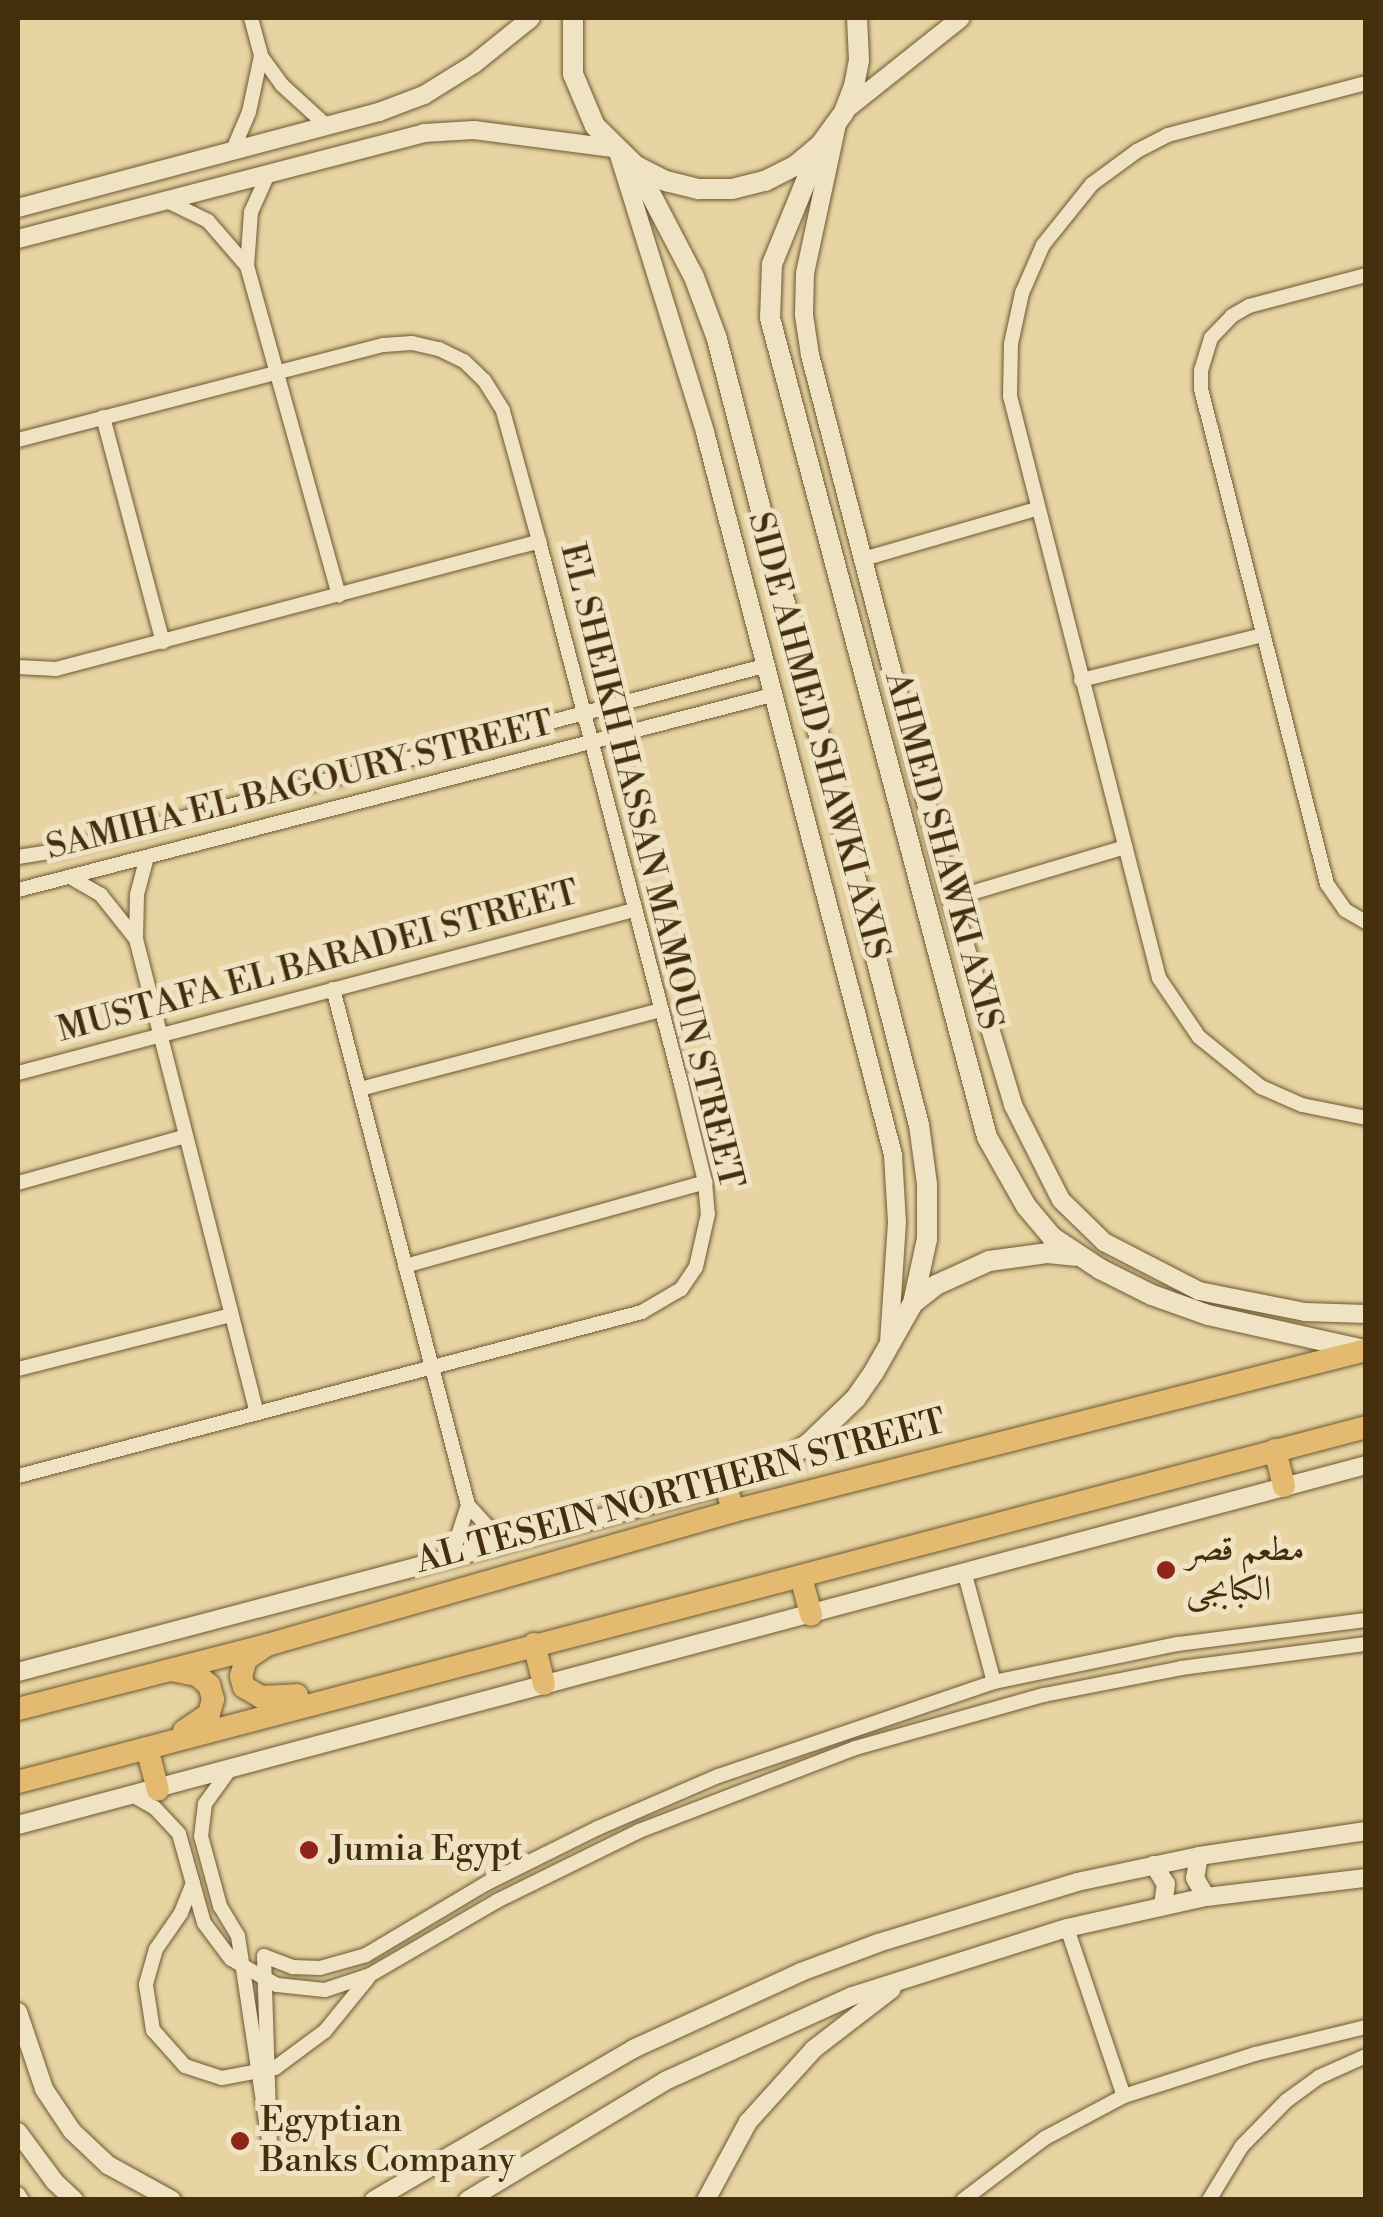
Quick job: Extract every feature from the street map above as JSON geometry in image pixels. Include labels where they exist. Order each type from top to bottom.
[{"type":"main road","points":[[573,18],[572,60],[582,101],[615,150],[666,181],[699,189],[732,188],[780,173],[821,144],[840,117],[859,60],[857,18]]},
{"type":"main road","name":"AHMED SHAWKI AXIS","points":[[821,144],[772,264],[768,291],[776,353],[988,1136],[1026,1206],[1052,1237],[1077,1256],[1152,1295],[1208,1314],[1366,1350]]},
{"type":"main road","points":[[636,166],[694,276],[717,339],[919,1125],[927,1184],[927,1239],[912,1303],[889,1346],[856,1398],[808,1444],[779,1463],[726,1485],[733,1511]]},
{"type":"main road","points":[[912,1303],[936,1285],[989,1261],[1048,1253],[1077,1256]]},
{"type":"main road","name":"AL TESEIN NORTHERN STREET","points":[[18,1709],[266,1644],[733,1511],[1366,1350]]},
{"type":"main road","points":[[18,1782],[1366,1427]]},
{"type":"main road","points":[[1275,1450],[1284,1486]]},
{"type":"main road","points":[[800,1576],[811,1615]]},
{"type":"main road","points":[[266,1644],[246,1658],[242,1669],[244,1688],[250,1694],[273,1698],[360,1689]]},
{"type":"main road","points":[[534,1644],[544,1684]]},
{"type":"main road","points":[[148,1748],[209,1714],[213,1699],[209,1684],[197,1675],[171,1670]]},
{"type":"main road","points":[[148,1748],[158,1790]]},
{"type":"street","points":[[252,18],[261,56],[282,84],[327,126]]},
{"type":"street","points":[[18,208],[327,126],[424,95],[463,72],[531,18]]},
{"type":"street","points":[[961,18],[840,117],[804,274],[804,315],[810,356],[951,899],[1013,1105],[1061,1200],[1104,1242],[1200,1292],[1305,1312],[1366,1314]]},
{"type":"street","points":[[232,152],[249,112],[261,56]]},
{"type":"street","points":[[1366,83],[1168,135],[1108,170],[1058,221],[1022,293],[1011,344],[1010,396],[1159,978],[1198,1036],[1261,1086],[1302,1105],[1366,1118]]},
{"type":"street","points":[[18,239],[269,172],[448,130],[615,150]]},
{"type":"street","name":"SIDE AHMED SHAWKI AXIS","points":[[615,150],[692,383],[892,1155],[897,1222],[889,1346]]},
{"type":"street","points":[[269,172],[251,212],[248,266],[339,595]]},
{"type":"street","points":[[139,175],[156,202],[208,221],[248,266]]},
{"type":"street","points":[[1366,275],[1249,306],[1218,330],[1205,351],[1201,389],[1327,884],[1346,910],[1366,922]]},
{"type":"street","name":"EL SHEIKH HASSAN MAMOUN STREET","points":[[18,440],[384,344],[412,343],[439,349],[464,361],[484,380],[503,411],[539,541],[705,1182],[708,1214],[696,1267],[681,1289],[660,1304],[18,1476]]},
{"type":"street","points":[[103,417],[162,642]]},
{"type":"street","points":[[863,559],[1036,509]]},
{"type":"street","points":[[18,667],[56,670],[539,541]]},
{"type":"street","points":[[1081,680],[1263,635]]},
{"type":"street","name":"SAMIHA EL BAGOURY STREET","points":[[18,857],[57,852],[764,666]]},
{"type":"street","name":"SAMIHA EL BAGOURY STREET","points":[[18,890],[772,695]]},
{"type":"street","points":[[951,899],[1125,846]]},
{"type":"street","points":[[147,857],[137,895],[136,940],[256,1412]]},
{"type":"street","points":[[70,877],[101,895],[136,940]]},
{"type":"street","name":"MUSTAFA EL BARADEI STREET","points":[[18,1073],[634,910]]},
{"type":"street","points":[[333,990],[468,1505],[488,1527],[526,1540]]},
{"type":"street","points":[[360,1089],[661,1010]]},
{"type":"street","points":[[18,1183],[184,1137]]},
{"type":"street","points":[[405,1266],[705,1182]]},
{"type":"street","points":[[18,1369],[231,1315]]},
{"type":"street","points":[[20,1827],[1366,1464]]},
{"type":"street","points":[[18,1672],[726,1485]]},
{"type":"street","points":[[440,1563],[461,1530],[468,1505]]},
{"type":"street","points":[[964,1572],[994,1682]]},
{"type":"street","points":[[228,1772],[206,1804],[201,1836],[220,1906],[238,1936],[270,2146],[264,1956],[307,1968],[366,1956],[487,1883],[700,1783],[847,1728],[994,1682],[1178,1644],[1366,1620]]},
{"type":"street","points":[[134,1796],[164,1816],[182,1840],[211,1936],[231,1959],[252,1975],[277,1985],[314,1990],[370,1975],[497,1901],[639,1830],[854,1748],[1044,1695],[1181,1668],[1366,1644]]},
{"type":"street","points":[[847,1728],[854,1748]]},
{"type":"street","points":[[374,2200],[406,2192],[567,2084],[801,1972],[962,1914],[1154,1865],[1366,1831]]},
{"type":"street","points":[[182,1840],[201,1836]]},
{"type":"street","points":[[1200,1856],[1195,1878],[1206,1898]]},
{"type":"street","points":[[1154,1865],[1166,1884],[1163,1906]]},
{"type":"street","points":[[468,2200],[666,2081],[789,2022],[916,1974],[1067,1928],[1163,1906],[1366,1878]]},
{"type":"street","points":[[193,1882],[182,1913],[156,1950],[146,1985],[153,2030],[184,2066],[222,2078],[275,2068],[317,2038],[370,1975]]},
{"type":"street","points":[[487,1883],[497,1901]]},
{"type":"street","points":[[1067,1928],[1124,2096]]},
{"type":"street","points":[[706,2200],[748,2122],[814,2049],[863,2008],[916,1974]]},
{"type":"street","points":[[18,2012],[44,2090],[72,2130],[108,2165],[172,2200]]},
{"type":"street","points":[[964,2200],[1045,2138],[1124,2096],[1255,2054],[1366,2028]]},
{"type":"street","points":[[1209,2200],[1242,2146],[1286,2101],[1320,2077],[1366,2056]]},
{"type":"street","points":[[18,2132],[74,2200]]},
{"type":"street","points":[[18,2194],[22,2200]]},
{"type":"place","name":"مطعم قصر الكبابجى","points":[[1166,1570]]},
{"type":"place","name":"Jumia Egypt","points":[[309,1850]]},
{"type":"place","name":"Egyptian Banks Company","points":[[240,2141]]}]
